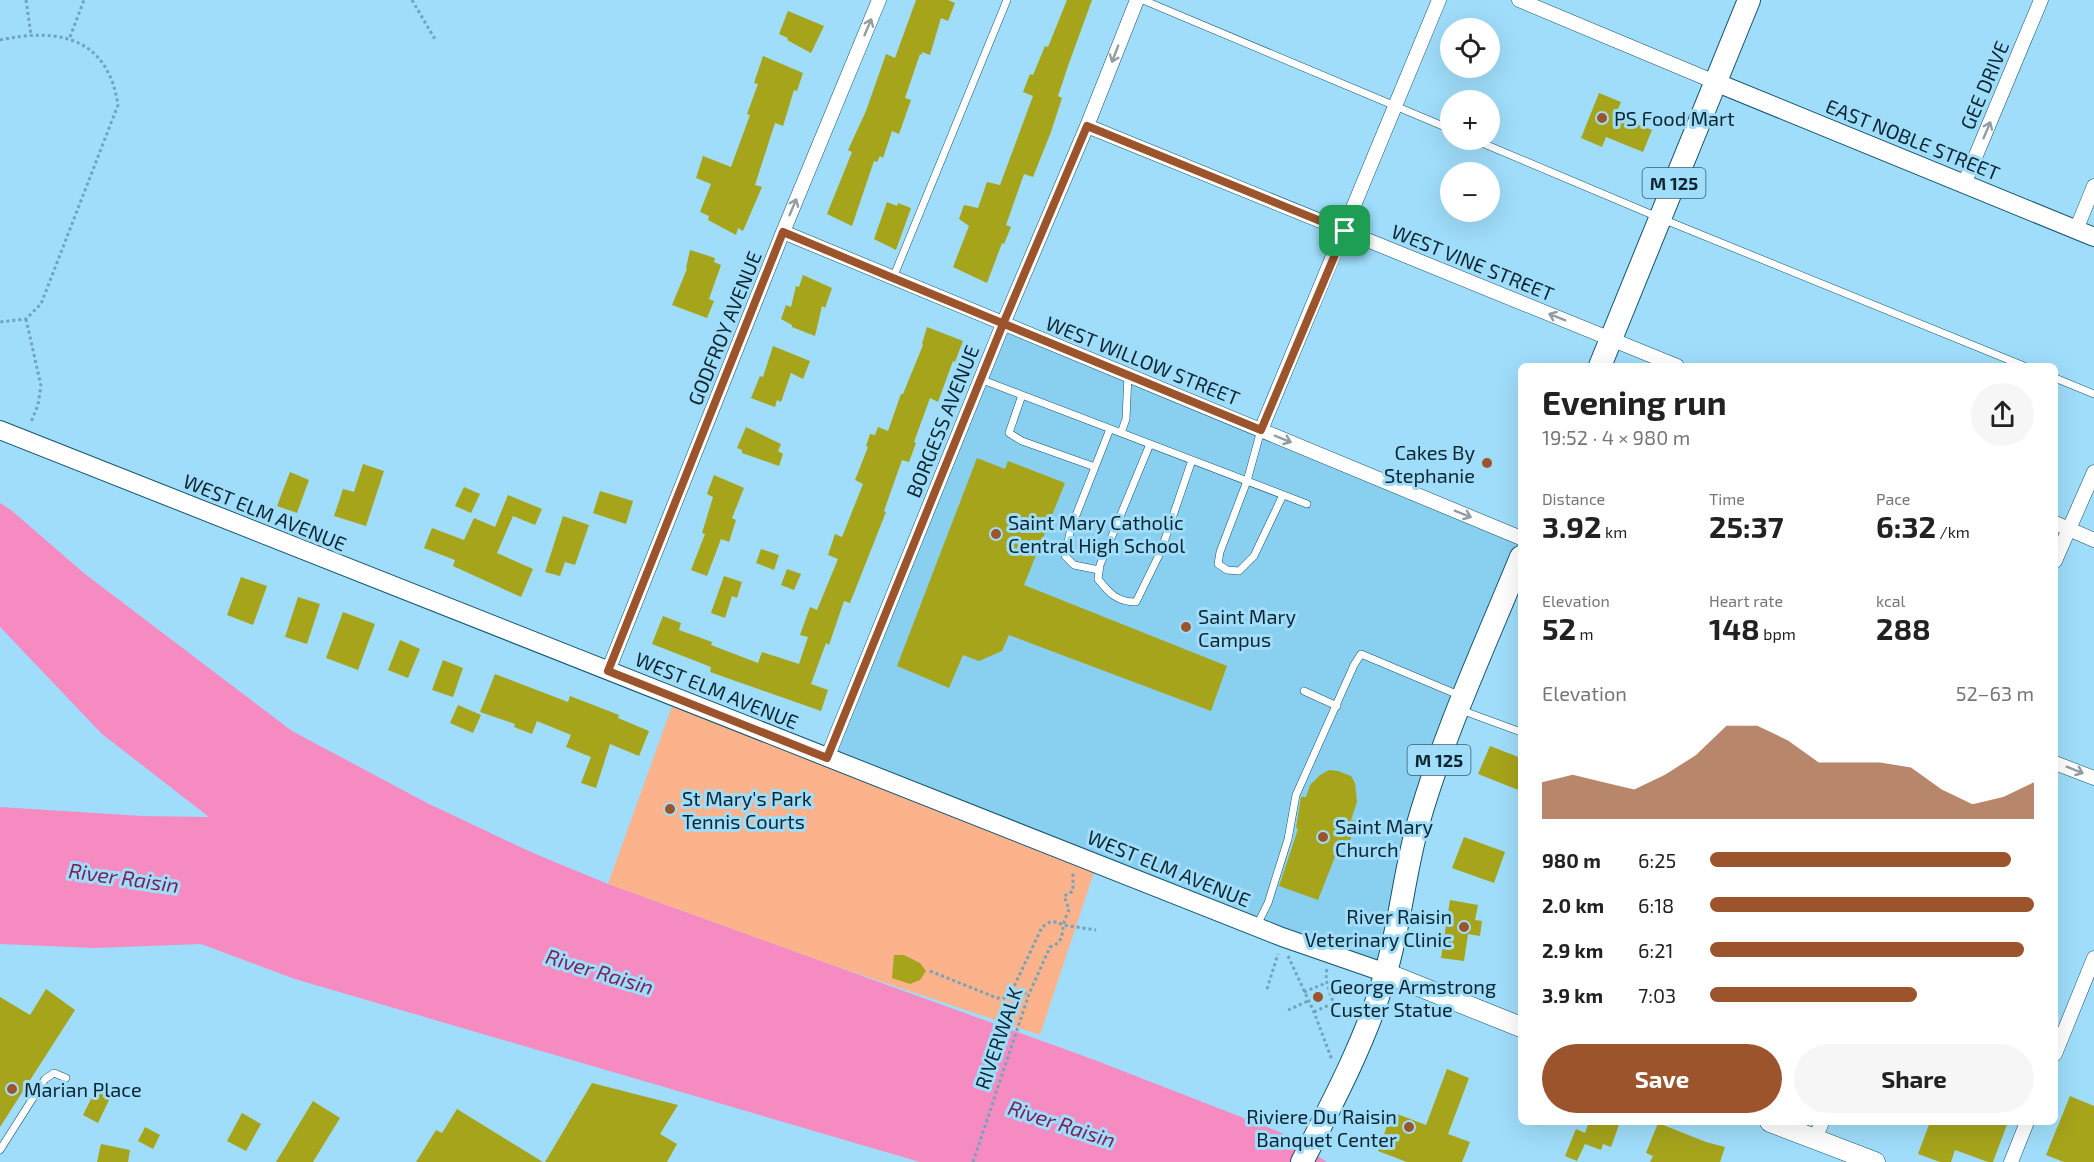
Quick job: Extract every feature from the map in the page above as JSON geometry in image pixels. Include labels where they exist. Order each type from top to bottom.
[{"type":"main road","name":"M 125","points":[[1601,363],[1749,0]]},
{"type":"main road","name":"M 125","points":[[1302,1162],[1370,1018],[1386,973],[1417,826],[1432,777],[1518,564]]},
{"type":"main road","points":[[1386,973],[1518,1026]]},
{"type":"main road","points":[[1786,1125],[1819,1131],[1875,1162]]},
{"type":"street","name":"GODFROY AVENUE","points":[[608,671],[783,232],[879,0]]},
{"type":"street","name":"BORGESS AVENUE","points":[[827,758],[980,379],[1087,126],[1137,0]]},
{"type":"street","points":[[1261,430],[1439,0]]},
{"type":"street","points":[[1519,0],[1715,82]]},
{"type":"street","name":"GEE DRIVE","points":[[1964,184],[2041,0]]},
{"type":"street","name":"EAST NOBLE STREET","points":[[1715,82],[2094,237]]},
{"type":"street","name":"WEST VINE STREET","points":[[1087,126],[1670,363]]},
{"type":"street","points":[[2076,230],[2094,186]]},
{"type":"street","name":"WEST WILLOW STREET","points":[[783,232],[1518,537]]},
{"type":"street","name":"WEST ELM AVENUE","points":[[0,430],[1256,927],[1386,973]]},
{"type":"street","points":[[2058,546],[2062,526],[2094,472]]},
{"type":"street","points":[[2062,526],[2094,540]]},
{"type":"street","points":[[2058,764],[2094,778]]},
{"type":"street","points":[[2058,1047],[2094,958]]},
{"type":"street","points":[[2011,1162],[2026,1125]]},
{"type":"lane","points":[[893,278],[1007,0]]},
{"type":"lane","points":[[1143,0],[1440,125]]},
{"type":"lane","points":[[1499,150],[2017,363]]},
{"type":"lane","points":[[1120,433],[1126,420],[1128,375]]},
{"type":"lane","points":[[980,379],[1307,504]]},
{"type":"lane","points":[[2058,379],[2094,394]]},
{"type":"lane","points":[[1022,395],[1010,433],[1022,441],[1095,467]]},
{"type":"lane","points":[[1099,570],[1074,565],[1065,556],[1071,528],[1110,429]]},
{"type":"lane","points":[[1261,430],[1247,481],[1220,552],[1218,564],[1227,570],[1239,571],[1254,556],[1283,495]]},
{"type":"lane","points":[[1150,444],[1099,570],[1098,579],[1111,594],[1122,602],[1136,602],[1161,551],[1192,460]]},
{"type":"lane","points":[[1256,927],[1268,903],[1288,839],[1296,795],[1361,654],[1518,731]]},
{"type":"lane","points":[[1304,692],[1337,706]]},
{"type":"lane","points":[[0,1150],[45,1078],[54,1073],[66,1078]]},
{"type":"path","points":[[26,0],[31,35]]},
{"type":"path","points":[[69,38],[84,0]]},
{"type":"path","points":[[412,0],[436,41]]},
{"type":"path","points":[[0,40],[19,35],[69,38],[92,51],[106,68],[116,86],[118,105],[41,304],[27,319],[0,322]]},
{"type":"path","points":[[27,319],[42,386],[31,422]]},
{"type":"path","points":[[1063,926],[1069,909],[1064,896],[1073,891],[1076,855]]},
{"type":"path","points":[[930,971],[997,998],[1004,998],[1010,995],[1042,927],[1050,922],[1058,922],[1063,926],[1096,930]]},
{"type":"path","name":"RIVERWALK","points":[[973,1162],[1029,994],[1050,947],[1057,945],[1062,939],[1063,926]]},
{"type":"path","points":[[1267,989],[1282,937]]},
{"type":"path","points":[[1282,937],[1295,974],[1314,1012],[1341,1083]]},
{"type":"path","points":[[1330,954],[1325,981],[1333,1003]]},
{"type":"path","points":[[1304,992],[1326,983]]},
{"type":"path","points":[[1012,990],[1029,994]]},
{"type":"path","points":[[1288,1010],[1308,1001]]},
{"type":"path","points":[[1314,1012],[1333,1003],[1370,1018]]},
{"type":"shaded area","name":"Saint Mary Campus","points":[[1003,324],[1518,537],[1518,564],[1452,724],[1386,973],[827,758]]},
{"type":"shaded area","points":[[675,698],[1097,863],[1040,1035],[829,964],[608,884]]},
{"type":"water","name":"River Raisin","points":[[0,503],[85,574],[292,731],[427,803],[533,853],[608,884],[1092,1059],[1282,1133],[1327,1162],[920,1162],[295,979],[201,944],[95,948],[0,944],[0,807],[142,816],[209,817],[102,734],[0,627]]},
{"type":"building","points":[[916,0],[948,0],[955,3],[948,21],[941,18],[930,55],[922,52],[922,55],[920,54],[905,98],[911,100],[899,134],[892,131],[883,158],[880,156],[877,162],[874,161],[852,226],[827,214],[852,152],[848,150],[866,111],[886,54],[895,58]]},
{"type":"building","points":[[1067,0],[1092,0],[1058,96],[1062,98],[1051,132],[1033,177],[1024,174],[1006,225],[1011,227],[1004,244],[1002,243],[987,283],[953,267],[969,226],[959,219],[964,205],[978,208],[987,182],[1000,185],[1033,96],[1023,92],[1045,46],[1048,47]]},
{"type":"building","points":[[788,11],[824,26],[811,53],[779,34]]},
{"type":"building","points":[[763,56],[803,73],[797,91],[794,90],[783,126],[775,123],[755,185],[762,187],[743,231],[738,228],[736,235],[708,220],[709,216],[700,212],[711,184],[696,178],[703,156],[731,167],[750,115],[747,114],[758,84],[754,83]]},
{"type":"building","points":[[1599,93],[1621,102],[1615,116],[1652,130],[1643,152],[1606,137],[1602,147],[1581,138]]},
{"type":"building","points":[[887,202],[911,208],[896,250],[874,239]]},
{"type":"building","points":[[690,250],[715,258],[714,262],[721,265],[709,299],[714,301],[707,318],[672,305],[687,269]]},
{"type":"building","points":[[803,275],[832,288],[825,308],[822,306],[815,336],[792,327],[781,319],[786,305],[791,307],[796,286],[799,287]]},
{"type":"building","points":[[927,327],[963,341],[938,402],[930,398],[909,462],[902,460],[884,511],[886,512],[850,603],[844,601],[829,645],[826,643],[811,684],[828,690],[821,711],[710,672],[711,667],[652,644],[663,616],[681,623],[679,630],[758,663],[762,652],[799,664],[808,637],[800,635],[810,607],[817,610],[838,559],[828,555],[835,534],[842,537],[863,484],[855,480],[868,447],[866,446],[870,434],[875,435],[878,427],[888,431],[901,394],[903,394],[923,345]]},
{"type":"building","points":[[773,346],[810,361],[803,379],[791,373],[781,402],[777,400],[775,407],[751,398],[760,376],[763,377]]},
{"type":"building","points":[[746,427],[781,444],[778,451],[783,454],[779,466],[742,453],[742,450],[737,448]]},
{"type":"building","name":"Saint Mary Catholic Central High School","points":[[977,458],[1005,469],[1008,461],[1065,483],[1024,585],[1227,666],[1211,711],[1009,635],[1002,651],[979,661],[963,655],[949,688],[897,666]]},
{"type":"building","points":[[363,464],[384,471],[366,526],[334,516],[343,489],[354,492]]},
{"type":"building","points":[[290,472],[309,480],[297,513],[277,506]]},
{"type":"building","points":[[714,475],[744,488],[732,518],[736,520],[729,542],[721,539],[707,576],[691,570],[705,534],[702,533],[713,497],[707,494]]},
{"type":"building","points":[[464,487],[480,494],[471,513],[455,506]]},
{"type":"building","points":[[600,491],[633,501],[626,524],[593,513]]},
{"type":"building","points":[[508,495],[542,509],[535,525],[513,516],[497,553],[533,569],[521,597],[453,566],[455,560],[424,548],[432,528],[464,540],[474,518],[495,527]]},
{"type":"building","points":[[563,516],[589,525],[575,565],[565,562],[560,576],[545,572]]},
{"type":"building","points":[[761,549],[779,555],[774,570],[756,563]]},
{"type":"building","points":[[787,569],[801,574],[794,590],[781,585]]},
{"type":"building","points":[[724,576],[742,582],[737,598],[732,596],[725,618],[711,613]]},
{"type":"building","points":[[241,577],[267,586],[253,625],[227,615]]},
{"type":"building","points":[[298,597],[320,604],[307,644],[285,637]]},
{"type":"building","points":[[343,612],[375,624],[358,670],[326,658]]},
{"type":"building","points":[[400,640],[420,649],[408,678],[388,670]]},
{"type":"building","points":[[443,660],[463,668],[453,697],[432,690]]},
{"type":"building","points":[[495,674],[568,702],[570,696],[619,715],[618,718],[649,731],[639,756],[610,744],[596,788],[581,783],[591,757],[566,747],[571,735],[537,721],[532,734],[514,727],[515,724],[480,712]]},
{"type":"building","points":[[458,705],[481,715],[473,733],[450,723]]},
{"type":"building","points":[[1490,746],[1518,757],[1518,790],[1478,774]]},
{"type":"building","name":"Saint Mary Church","points":[[1329,770],[1351,776],[1355,783],[1357,802],[1351,820],[1356,821],[1348,848],[1340,844],[1318,900],[1279,886],[1298,829],[1296,828],[1301,797],[1306,797],[1310,785]]},
{"type":"building","points":[[1464,837],[1505,852],[1494,883],[1452,868]]},
{"type":"building","name":"River Raisin Veterinary Clinic","points":[[1450,900],[1478,905],[1475,920],[1482,921],[1480,936],[1468,934],[1464,961],[1441,958]]},
{"type":"building","points":[[894,955],[904,955],[920,963],[926,971],[920,980],[910,984],[892,978]]},
{"type":"building","name":"Marian Place","points":[[46,989],[75,1010],[0,1127],[0,997],[30,1015]]},
{"type":"building","name":"Riviere Du Raisin Banquet Center","points":[[1447,1069],[1469,1078],[1448,1134],[1470,1142],[1462,1162],[1407,1162],[1378,1151],[1392,1112],[1426,1125]]},
{"type":"building","points":[[592,1083],[678,1105],[660,1134],[677,1144],[667,1162],[545,1162]]},
{"type":"building","points":[[96,1089],[111,1096],[98,1123],[83,1115]]},
{"type":"building","points":[[2070,1096],[2094,1106],[2094,1162],[2064,1162],[2046,1155]]},
{"type":"building","points":[[313,1101],[340,1118],[313,1162],[276,1162]]},
{"type":"building","points":[[457,1109],[543,1162],[416,1162],[436,1130],[442,1133]]},
{"type":"building","points":[[242,1113],[261,1124],[246,1151],[227,1141]]},
{"type":"building","points":[[1588,1125],[1619,1125],[1611,1147],[1603,1144],[1601,1150],[1585,1144],[1577,1161],[1565,1156],[1576,1129],[1585,1133]]},
{"type":"building","points":[[1657,1125],[1663,1125],[1725,1147],[1720,1162],[1650,1162],[1653,1156],[1646,1153]]},
{"type":"building","points":[[1929,1125],[2007,1125],[1993,1162],[1955,1150],[1951,1162],[1940,1162],[1918,1154]]},
{"type":"building","points":[[145,1127],[160,1135],[153,1149],[138,1141]]},
{"type":"building","points":[[101,1144],[130,1150],[128,1162],[97,1162]]},
{"type":"place","name":"PS Food Mart","points":[[1602,118]]},
{"type":"place","name":"Cakes By Stephanie","points":[[1487,463]]},
{"type":"place","name":"Saint Mary Catholic Central High School","points":[[996,534]]},
{"type":"place","name":"Saint Mary Campus","points":[[1186,627]]},
{"type":"place","name":"St Mary's Park Tennis Courts","points":[[670,809]]},
{"type":"place","name":"Saint Mary Church","points":[[1323,837]]},
{"type":"place","name":"River Raisin Veterinary Clinic","points":[[1464,927]]},
{"type":"place","name":"George Armstrong Custer Statue","points":[[1318,997]]},
{"type":"place","name":"Marian Place","points":[[12,1089]]},
{"type":"place","name":"Riviere Du Raisin Banquet Center","points":[[1409,1127]]},
{"type":"route","points":[[1345,231],[1087,126],[1003,324],[827,758],[608,671],[783,232],[1003,324],[1261,430],[1345,231]]}]
